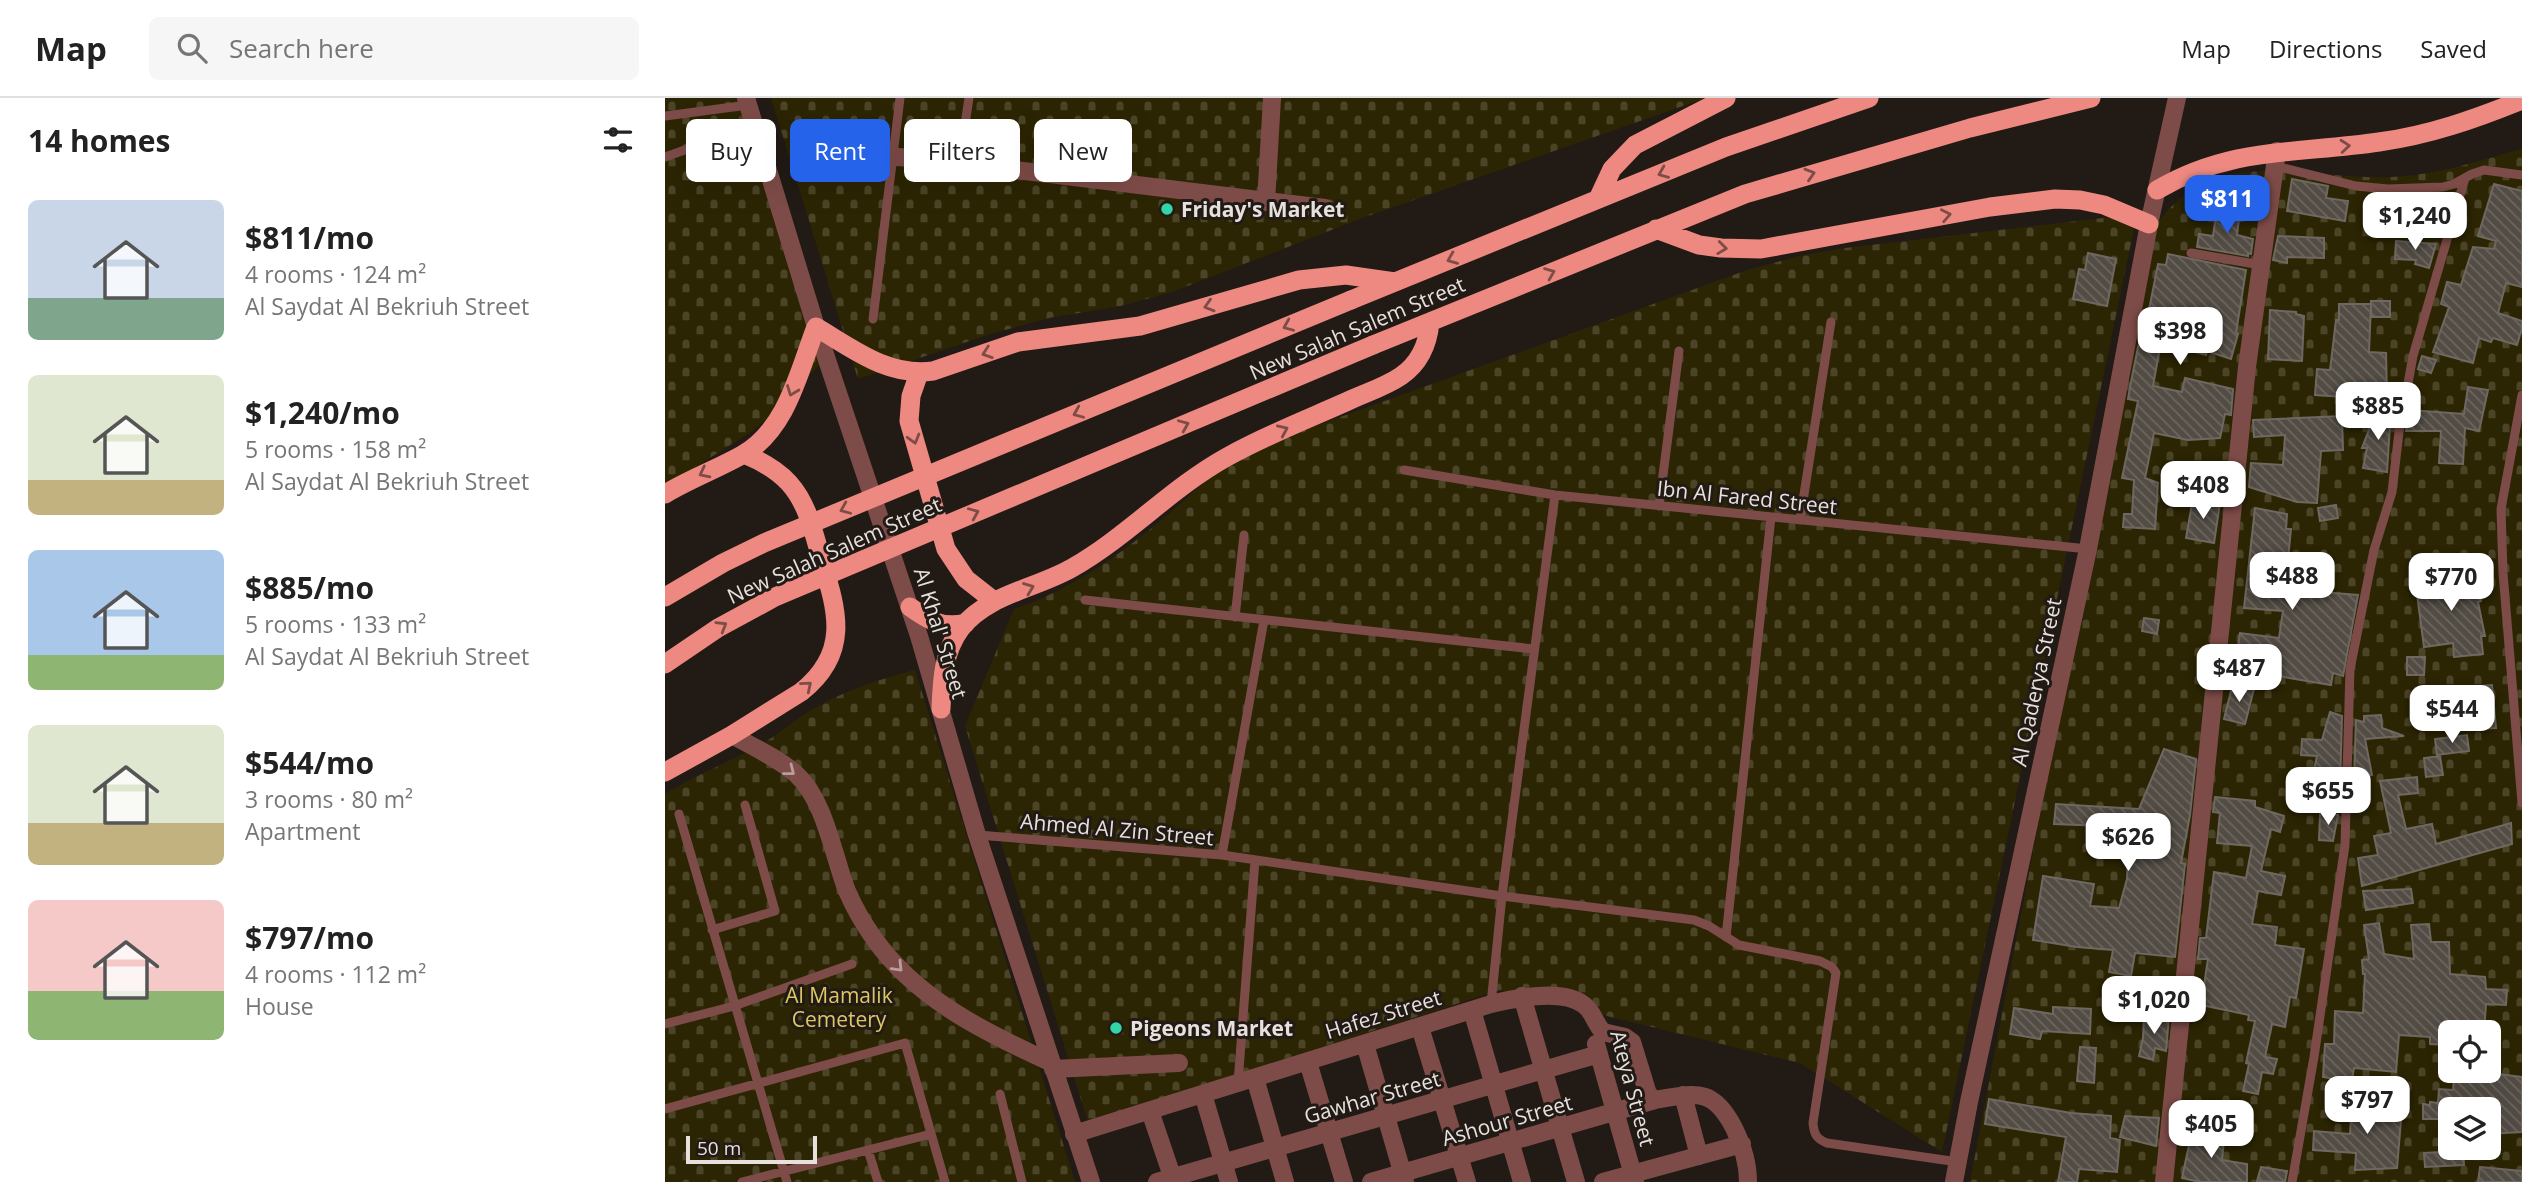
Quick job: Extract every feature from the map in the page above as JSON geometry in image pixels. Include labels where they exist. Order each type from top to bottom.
[{"type":"highway","points":[[1598,199],[1612,169],[1635,145],[1726,98]]},
{"type":"highway","name":"New Salah Salem Street","points":[[665,597],[764,543],[1726,147],[1869,98]]},
{"type":"highway","name":"New Salah Salem Street","points":[[665,664],[718,628],[775,597],[1656,229],[1745,194],[1970,128],[2091,98]]},
{"type":"highway","points":[[2157,190],[2175,179],[2215,163],[2276,158],[2416,136],[2455,126],[2522,100]]},
{"type":"highway","points":[[1656,229],[1699,244],[1721,248],[1761,249],[1954,214],[2055,199],[2104,205],[2149,224]]},
{"type":"highway","points":[[665,494],[744,454],[768,433],[784,410],[816,327],[880,364],[919,373],[933,371],[1018,342],[1121,329],[1159,321],[1299,279],[1346,275],[1395,282]]},
{"type":"highway","points":[[941,709],[942,681],[950,644],[977,611],[994,601],[1044,582],[1090,557],[1135,526],[1177,489],[1225,458],[1400,377],[1422,353],[1430,322]]},
{"type":"highway","points":[[919,373],[911,396],[909,421],[946,549],[966,579],[994,601]]},
{"type":"highway","points":[[665,772],[732,735],[811,684],[827,664],[832,652],[837,625],[834,599],[807,512],[799,497],[775,470],[744,454]]},
{"type":"highway","points":[[910,607],[927,619],[942,625],[956,626],[966,622]]},
{"type":"street","points":[[1266,202],[1272,98]]},
{"type":"street","name":"Al Qaderya Street","points":[[1954,1182],[2088,549],[2149,224],[2177,98]]},
{"type":"street","name":"Al Khal' Street","points":[[747,102],[753,119]]},
{"type":"street","points":[[890,156],[904,157]]},
{"type":"street","points":[[2164,1182],[2247,367],[2276,158]]},
{"type":"street","points":[[1020,171],[1325,208]]},
{"type":"street","name":"Al Khal' Street","points":[[772,182],[816,327],[910,607],[977,835],[1091,1182]]},
{"type":"street","points":[[732,735],[785,766],[805,784],[815,802],[855,907],[874,938],[903,972],[928,994],[962,1017],[1052,1066],[1179,1063]]},
{"type":"street","points":[[1522,996],[1576,1182]]},
{"type":"street","name":"Hafez Street","points":[[1074,1134],[1491,1003],[1522,996],[1562,997],[1571,998],[1587,1007]]},
{"type":"street","points":[[1587,1007],[1602,1032],[1625,1037],[1632,1042],[1648,1094],[1655,1100]]},
{"type":"street","name":"Ateya Street","points":[[1587,1007],[1634,1178]]},
{"type":"street","points":[[1472,1010],[1522,1182]]},
{"type":"street","points":[[1420,1027],[1467,1182]]},
{"type":"street","points":[[1365,1044],[1404,1178]]},
{"type":"street","name":"Gawhar Street","points":[[1168,1180],[1599,1054]]},
{"type":"street","points":[[1308,1062],[1344,1182]]},
{"type":"street","points":[[1255,1078],[1285,1182]]},
{"type":"street","points":[[1203,1094],[1229,1182]]},
{"type":"street","points":[[1699,1156],[1683,1095],[1709,1097],[1725,1110],[1742,1144],[1748,1167],[1748,1182]]},
{"type":"street","name":"Ashour Street","points":[[1371,1182],[1404,1178],[1460,1157],[1655,1100],[1683,1095]]},
{"type":"street","points":[[1150,1111],[1168,1180]]},
{"type":"street","points":[[1603,1182],[1634,1178],[1742,1144]]},
{"type":"lane","points":[[873,319],[900,98]]},
{"type":"lane","points":[[966,119],[969,98]]},
{"type":"lane","points":[[665,116],[747,102]]},
{"type":"lane","points":[[665,157],[686,150]]},
{"type":"lane","points":[[2276,158],[2356,186],[2388,189],[2442,187],[2484,170],[2522,175]]},
{"type":"lane","points":[[2292,1182],[2314,1057],[2345,845],[2350,669],[2374,550],[2392,492],[2399,432],[2413,356],[2465,178]]},
{"type":"lane","points":[[2191,253],[2261,265]]},
{"type":"lane","points":[[1800,520],[1831,322]]},
{"type":"lane","points":[[1659,506],[1678,351]]},
{"type":"lane","points":[[2522,396],[2501,509],[2503,573],[2517,683],[2522,803]]},
{"type":"lane","name":"Ibn Al Fared Street","points":[[1404,470],[1555,495],[2088,549]]},
{"type":"lane","points":[[1491,1003],[1502,896],[1555,495]]},
{"type":"lane","points":[[1726,937],[1771,517]]},
{"type":"lane","points":[[1235,617],[1244,536]]},
{"type":"lane","points":[[1085,600],[1534,649]]},
{"type":"lane","points":[[1222,855],[1264,620]]},
{"type":"lane","points":[[712,930],[775,911],[745,805]]},
{"type":"lane","points":[[679,814],[787,1182]]},
{"type":"lane","name":"Ahmed Al Zin Street","points":[[977,835],[1222,855],[1502,896],[1694,920],[1739,945],[1820,961],[1832,967],[1836,973],[1814,1132],[1819,1140],[1958,1162]]},
{"type":"lane","points":[[1238,1083],[1255,860]]},
{"type":"lane","points":[[665,1024],[734,1006],[852,964]]},
{"type":"lane","points":[[665,1109],[905,1043],[945,1182]]},
{"type":"lane","points":[[1000,1094],[1022,1182]]},
{"type":"lane","points":[[742,1182],[931,1134]]},
{"type":"lane","points":[[868,1150],[878,1182]]},
{"type":"green space","points":[[665,98],[737,98],[744,119],[686,119],[686,182],[763,182],[820,364],[770,417],[751,432],[665,486]]},
{"type":"green space","points":[[771,98],[1706,98],[1365,217],[1172,292],[1121,306],[1049,318],[990,334],[858,379],[797,182],[890,182],[890,119],[790,119],[790,159]]},
{"type":"green space","points":[[2522,149],[2522,1182],[1970,1182],[2151,234],[2174,204],[2200,185],[2229,175],[2291,171],[2391,177],[2473,163]]},
{"type":"green space","points":[[2137,214],[1942,1152],[1800,1063],[1500,990],[1088,1122],[965,726],[1014,609],[1074,582],[1112,558],[1218,471],[1256,450],[1285,437],[1750,269],[1845,248]]},
{"type":"green space","name":"Al Mamalik Cemetery","points":[[915,670],[1075,1182],[665,1182],[665,794],[765,742],[808,712],[839,696]]},
{"type":"building","points":[[2292,179],[2328,186],[2326,198],[2348,201],[2345,221],[2287,211]]},
{"type":"building","points":[[2494,184],[2522,191],[2522,287],[2506,283],[2498,313],[2522,321],[2522,328],[2517,345],[2493,338],[2491,342],[2479,338],[2473,363],[2433,352],[2449,307],[2441,304],[2447,282],[2461,285],[2473,247],[2494,249],[2496,241],[2478,236]]},
{"type":"building","points":[[2424,195],[2450,203],[2443,226],[2417,218]]},
{"type":"building","points":[[2217,208],[2240,211],[2237,235],[2253,239],[2251,254],[2248,253],[2248,256],[2197,247],[2199,234],[2213,236]]},
{"type":"building","points":[[2278,236],[2324,238],[2324,258],[2287,257],[2287,263],[2273,260]]},
{"type":"building","points":[[2396,241],[2436,244],[2429,268],[2415,264],[2416,260],[2395,259]]},
{"type":"building","points":[[2088,253],[2116,259],[2107,306],[2073,299],[2079,269],[2085,270]]},
{"type":"building","points":[[2168,254],[2246,270],[2236,333],[2238,334],[2231,359],[2207,351],[2206,355],[2171,345],[2170,349],[2160,347],[2153,386],[2182,392],[2185,378],[2233,389],[2231,415],[2225,414],[2220,438],[2188,440],[2154,433],[2145,478],[2158,483],[2155,529],[2123,527],[2124,514],[2132,514],[2134,480],[2122,478],[2138,401],[2128,399],[2158,264],[2166,265]]},
{"type":"building","points":[[2371,301],[2390,301],[2390,317],[2371,317]]},
{"type":"building","points":[[2339,304],[2371,304],[2369,352],[2386,353],[2387,392],[2345,387],[2344,397],[2315,395],[2317,369],[2330,370],[2336,320],[2339,320]]},
{"type":"building","points":[[2270,310],[2296,312],[2304,316],[2302,361],[2268,359]]},
{"type":"building","points":[[2422,356],[2436,360],[2431,373],[2418,369]]},
{"type":"building","points":[[2468,387],[2488,390],[2479,431],[2465,428],[2463,464],[2439,463],[2441,431],[2406,431],[2410,410],[2464,414]]},
{"type":"building","points":[[2377,409],[2391,409],[2387,472],[2363,468],[2367,448],[2362,448]]},
{"type":"building","points":[[2342,416],[2343,450],[2321,451],[2317,503],[2297,502],[2249,487],[2251,463],[2283,465],[2285,435],[2254,437],[2253,420]]},
{"type":"building","points":[[2193,498],[2220,503],[2214,543],[2186,538]]},
{"type":"building","points":[[2336,505],[2338,518],[2320,521],[2318,508]]},
{"type":"building","points":[[2255,508],[2287,514],[2286,529],[2291,529],[2287,569],[2300,571],[2299,580],[2322,583],[2321,592],[2358,595],[2343,676],[2333,673],[2331,685],[2235,669],[2240,633],[2279,638],[2283,611],[2244,608]]},
{"type":"building","points":[[2429,569],[2431,580],[2480,577],[2481,601],[2478,602],[2485,636],[2481,636],[2483,654],[2454,657],[2453,643],[2424,647],[2414,571]]},
{"type":"building","points":[[2144,618],[2159,620],[2157,634],[2142,631]]},
{"type":"building","points":[[2407,657],[2425,657],[2424,675],[2407,675]]},
{"type":"building","points":[[2233,683],[2254,689],[2245,724],[2224,719]]},
{"type":"building","points":[[2492,685],[2496,728],[2477,729],[2474,702],[2443,704],[2442,689]]},
{"type":"building","points":[[2330,712],[2342,716],[2340,787],[2310,788],[2317,756],[2301,755],[2302,739],[2322,740]]},
{"type":"building","points":[[2381,715],[2382,728],[2404,736],[2365,739],[2372,775],[2354,778],[2356,720],[2364,722],[2364,716]]},
{"type":"building","points":[[2467,735],[2469,751],[2437,755],[2435,739]]},
{"type":"building","points":[[2164,749],[2196,759],[2181,863],[2185,864],[2175,957],[2135,953],[2131,976],[2109,972],[2113,950],[2033,940],[2043,876],[2094,884],[2090,906],[2119,908],[2127,879],[2128,853],[2099,842],[2105,826],[2054,824],[2056,804],[2139,809]]},
{"type":"building","points":[[2440,756],[2443,775],[2426,777],[2424,758]]},
{"type":"building","points":[[2417,777],[2418,793],[2398,795],[2406,829],[2432,824],[2436,844],[2511,823],[2512,844],[2362,886],[2358,858],[2378,855],[2374,836],[2391,833],[2380,781]]},
{"type":"building","points":[[2215,797],[2255,801],[2255,807],[2284,816],[2280,832],[2271,829],[2261,871],[2285,876],[2281,895],[2258,891],[2252,924],[2277,927],[2275,945],[2304,949],[2296,998],[2290,997],[2285,1027],[2272,1024],[2265,1057],[2277,1059],[2273,1074],[2262,1072],[2258,1094],[2243,1091],[2255,1021],[2248,1020],[2249,1015],[2201,1005],[2208,959],[2198,959],[2200,938],[2206,938],[2214,872],[2246,878],[2252,846],[2217,843],[2220,813],[2213,812]]},
{"type":"building","points":[[2320,814],[2338,815],[2333,841],[2319,840]]},
{"type":"building","points":[[2411,889],[2413,903],[2366,910],[2363,891]]},
{"type":"building","points":[[2379,923],[2384,954],[2414,959],[2411,925],[2429,924],[2431,942],[2449,942],[2450,974],[2485,977],[2486,989],[2507,990],[2506,1005],[2486,1004],[2485,1020],[2438,1020],[2438,1044],[2430,1044],[2430,1037],[2399,1035],[2396,1072],[2354,1068],[2347,1107],[2330,1104],[2334,1079],[2323,1077],[2325,1044],[2334,1044],[2335,1011],[2363,1013],[2365,974],[2362,960],[2369,959],[2364,925]]},
{"type":"building","points":[[2053,1007],[2091,1009],[2090,1034],[2042,1031],[2040,1039],[2010,1034],[2014,1008],[2053,1014]]},
{"type":"building","points":[[2144,1016],[2169,1017],[2166,1051],[2155,1048],[2153,1060],[2139,1056]]},
{"type":"building","points":[[2080,1047],[2096,1048],[2094,1083],[2077,1081]]},
{"type":"building","points":[[2501,1074],[2522,1077],[2522,1132],[2501,1133],[2501,1097],[2438,1097],[2439,1089],[2453,1090],[2454,1083],[2501,1083]]},
{"type":"building","points":[[2352,1098],[2402,1108],[2397,1168],[2355,1170],[2356,1153],[2313,1150],[2314,1131],[2350,1134]]},
{"type":"building","points":[[1989,1099],[2071,1113],[2111,1116],[2110,1138],[2120,1140],[2117,1172],[2079,1169],[2077,1182],[2058,1182],[2066,1137],[1985,1124]]},
{"type":"building","points":[[2430,1102],[2438,1103],[2438,1119],[2423,1119],[2423,1104],[2430,1105]]},
{"type":"building","points":[[2125,1116],[2159,1118],[2156,1146],[2120,1137]]},
{"type":"building","points":[[2192,1131],[2225,1131],[2222,1160],[2247,1164],[2247,1182],[2200,1182],[2182,1178]]},
{"type":"building","points":[[2438,1152],[2438,1160],[2464,1160],[2464,1165],[2425,1167],[2424,1153]]},
{"type":"building","points":[[2261,1167],[2287,1171],[2285,1182],[2257,1181]]},
{"type":"building","points":[[2480,1167],[2522,1171],[2522,1182],[2478,1182]]},
{"type":"place","name":"Friday's Market","points":[[1167,209]]},
{"type":"place","name":"Pigeons Market","points":[[1116,1028]]}]
